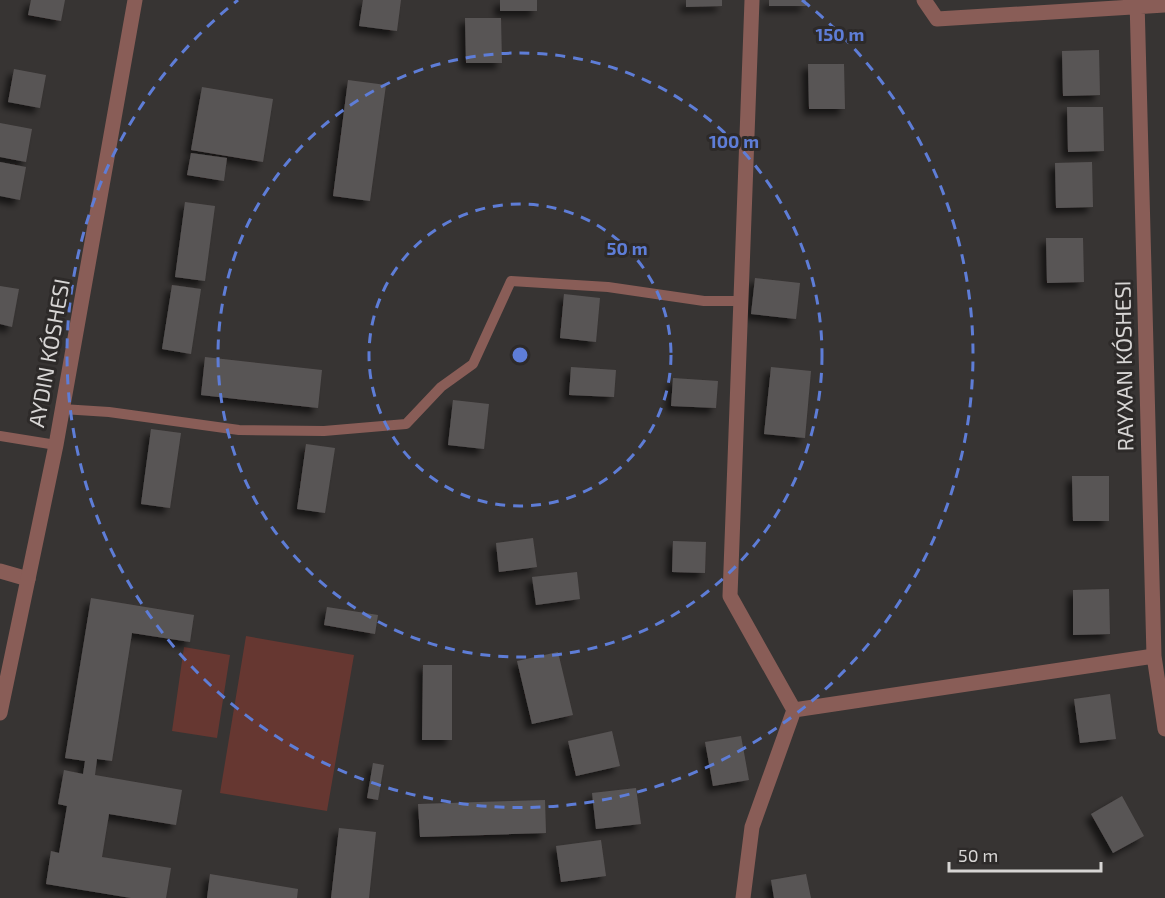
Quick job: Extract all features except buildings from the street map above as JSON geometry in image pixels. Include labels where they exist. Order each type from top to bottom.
[{"type":"street","points":[[0,713],[56,445],[135,0]]},
{"type":"street","points":[[743,898],[752,827],[794,710],[730,596],[752,0]]},
{"type":"street","points":[[924,0],[937,19],[1137,4],[1165,5]]},
{"type":"street","name":"RAYXAN KÓSHESI","points":[[1137,4],[1154,656],[1165,729]]},
{"type":"street","points":[[0,571],[28,579]]},
{"type":"street","points":[[794,710],[1154,656]]},
{"type":"lane","points":[[62,409],[109,412],[239,430],[324,431],[406,424],[441,387],[473,364],[511,281],[608,287],[704,301],[741,301]]},
{"type":"lane","points":[[0,436],[56,445]]},
{"type":"shaded area","points":[[246,636],[354,655],[327,811],[220,793]]},
{"type":"shaded area","points":[[184,647],[230,655],[217,738],[172,731]]}]
